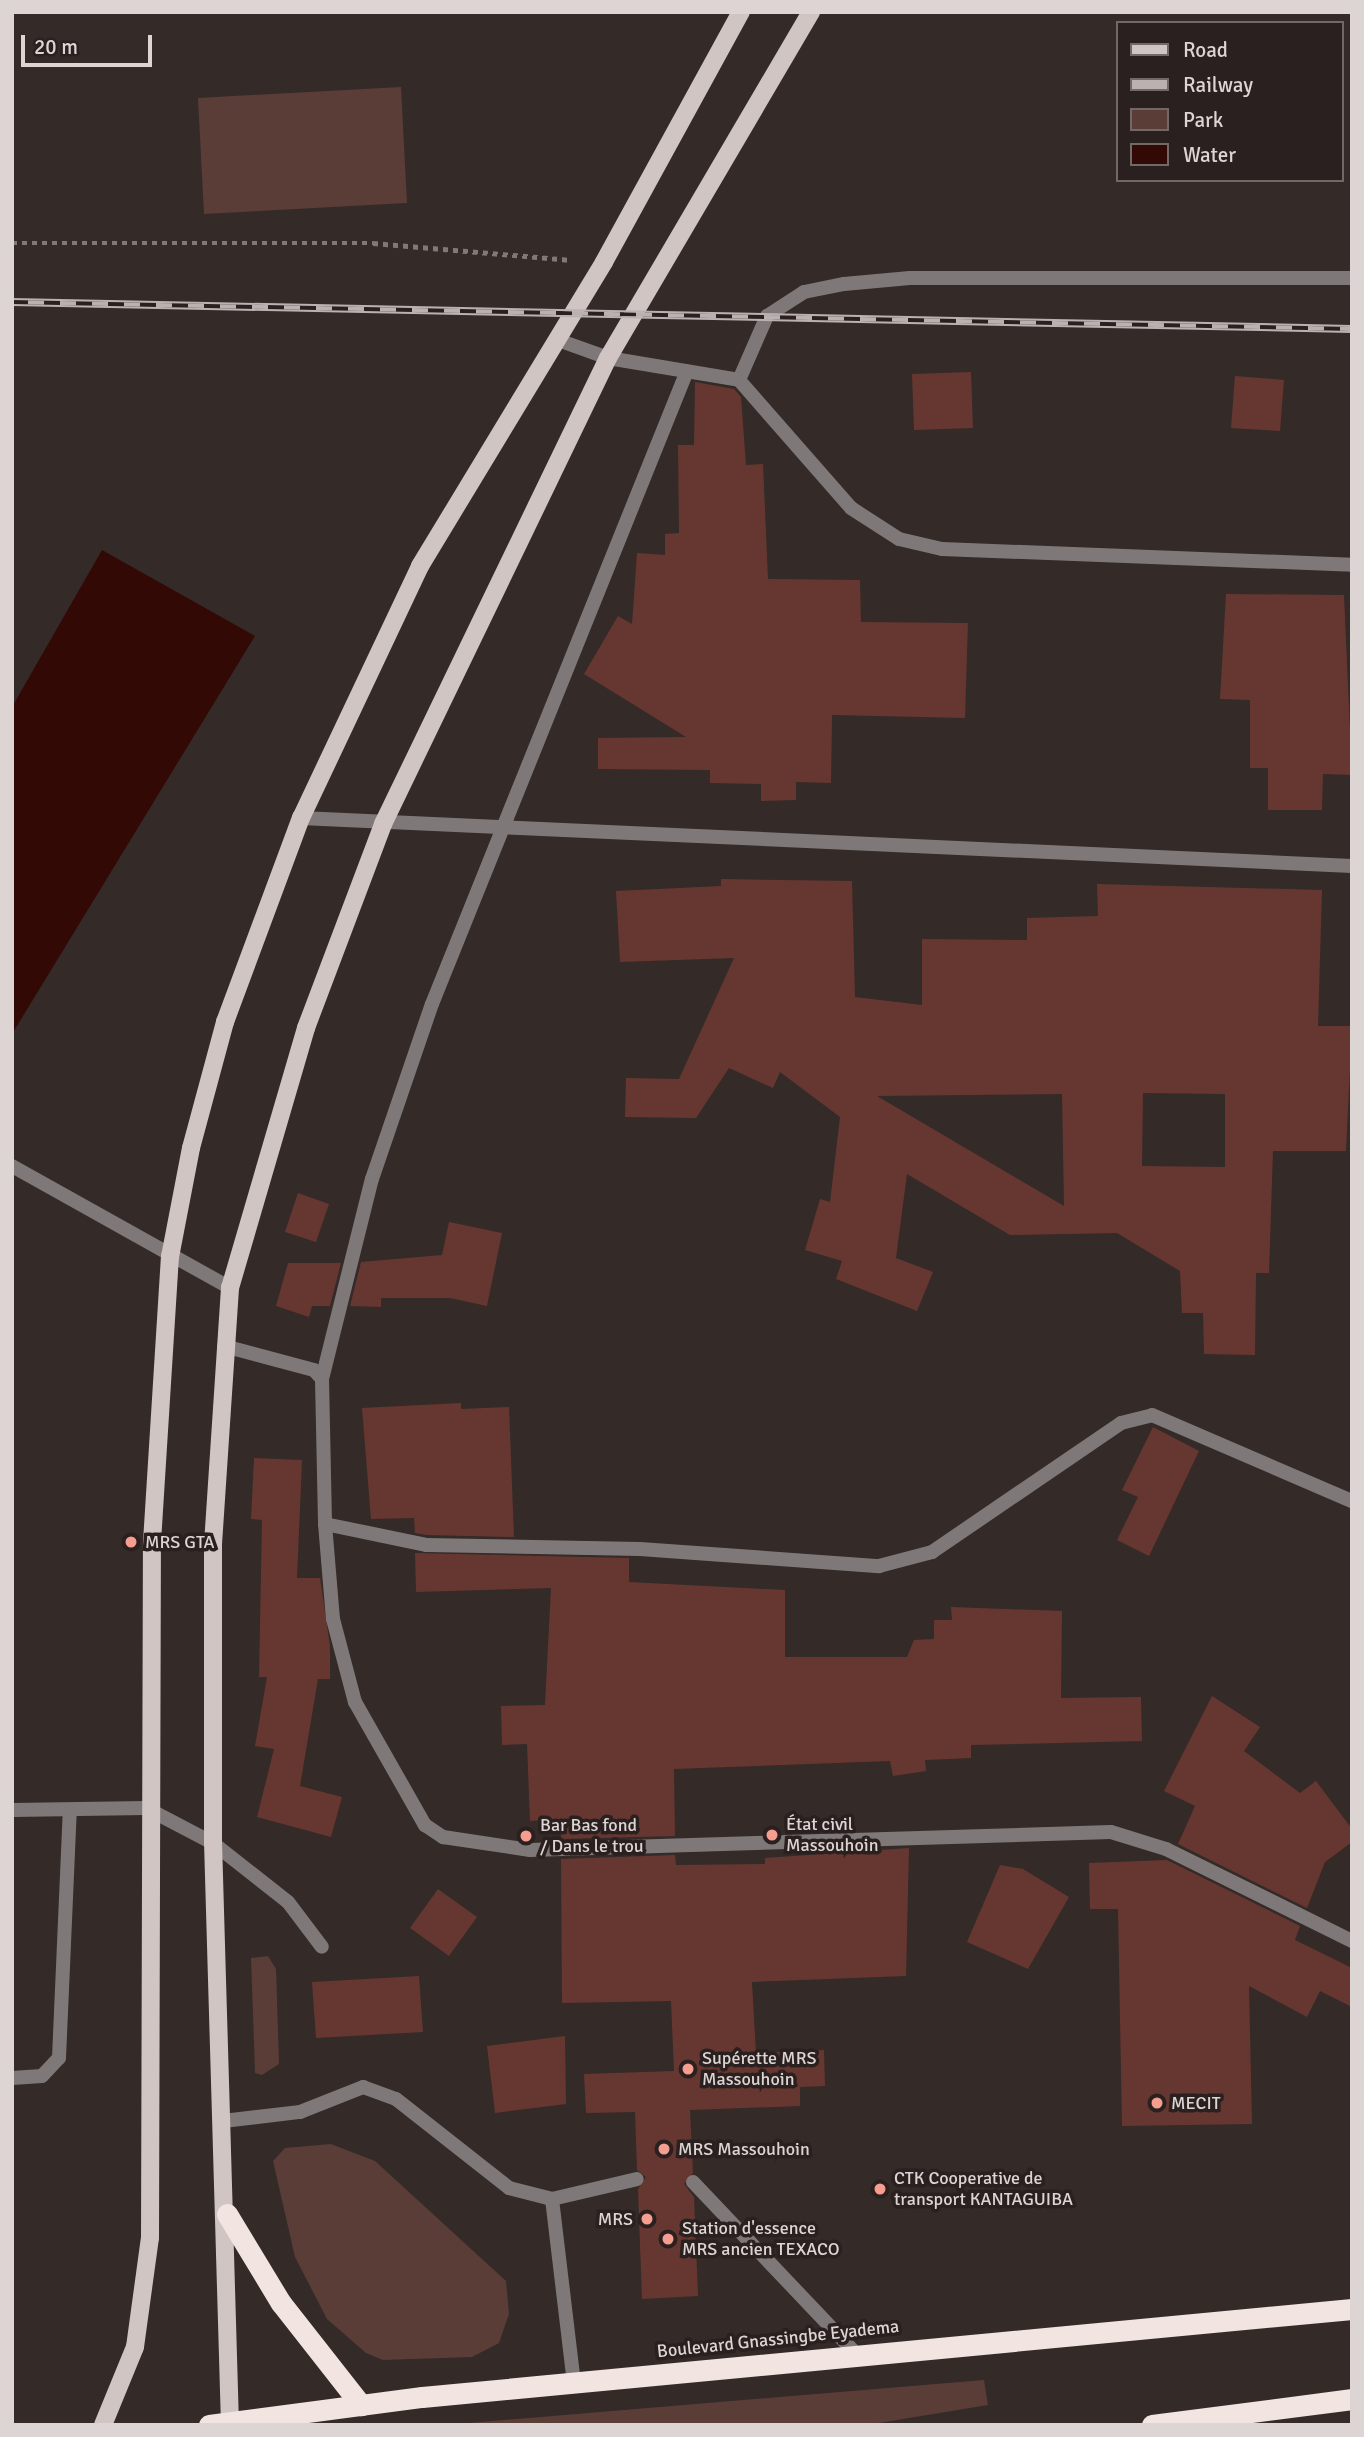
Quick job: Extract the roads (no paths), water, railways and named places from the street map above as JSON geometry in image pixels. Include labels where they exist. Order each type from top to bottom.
[{"type":"highway","points":[[227,2214],[281,2304],[361,2405]]},
{"type":"highway","name":"Boulevard Gnassingbe Eyadema","points":[[223,2424],[361,2405],[856,2354],[1352,2309]]},
{"type":"highway","points":[[1152,2425],[1352,2399]]},
{"type":"main road","points":[[103,2425],[135,2347],[150,2238],[146,1808],[152,1542],[170,1257],[225,1022],[301,818],[420,566],[604,262],[741,12]]},
{"type":"main road","points":[[223,2424],[227,2214],[213,1843],[213,1544],[230,1288],[306,1028],[383,824],[608,358],[811,12]]},
{"type":"street","points":[[739,380],[767,316],[804,292],[844,284],[910,278],[1352,278]]},
{"type":"street","points":[[558,340],[608,358],[739,380],[851,508],[900,538],[942,549],[1352,565]]},
{"type":"street","points":[[687,371],[499,829],[372,1179],[322,1379],[325,1524],[333,1619],[355,1702],[425,1825],[443,1836],[530,1850],[1111,1832],[1167,1849],[1352,1941]]},
{"type":"street","points":[[301,818],[383,824],[1352,866]]},
{"type":"street","points":[[12,1166],[170,1257],[230,1288]]},
{"type":"street","points":[[225,1346],[314,1370],[322,1379]]},
{"type":"street","points":[[325,1524],[426,1545],[640,1549],[879,1566],[932,1552],[1111,1429],[1152,1415],[1352,1501]]},
{"type":"street","points":[[12,1810],[146,1808],[213,1843],[288,1902],[322,1947]]},
{"type":"street","points":[[12,2078],[42,2076],[59,2058],[70,1810]]},
{"type":"street","points":[[223,2121],[300,2112],[363,2087],[396,2099],[509,2188],[552,2199],[638,2179]]},
{"type":"street","points":[[693,2182],[856,2354]]},
{"type":"street","points":[[552,2199],[574,2383]]},
{"type":"water","points":[[102,550],[255,636],[12,1034],[12,707]]},
{"type":"railway","points":[[12,302],[1352,329]]},
{"type":"place","name":"MRS GTA","points":[[131,1542]]},
{"type":"place","name":"État civil Massouhoin","points":[[772,1835]]},
{"type":"place","name":"Bar Bas fond / Dans le trou","points":[[526,1836]]},
{"type":"place","name":"Supérette MRS Massouhoin","points":[[688,2069]]},
{"type":"place","name":"MECIT","points":[[1157,2103]]},
{"type":"place","name":"MRS Massouhoin","points":[[664,2149]]},
{"type":"place","name":"CTK Cooperative de transport KANTAGUIBA","points":[[880,2189]]},
{"type":"place","name":"MRS","points":[[647,2219]]},
{"type":"place","name":"Station d'essence MRS ancien TEXACO","points":[[668,2239]]}]
